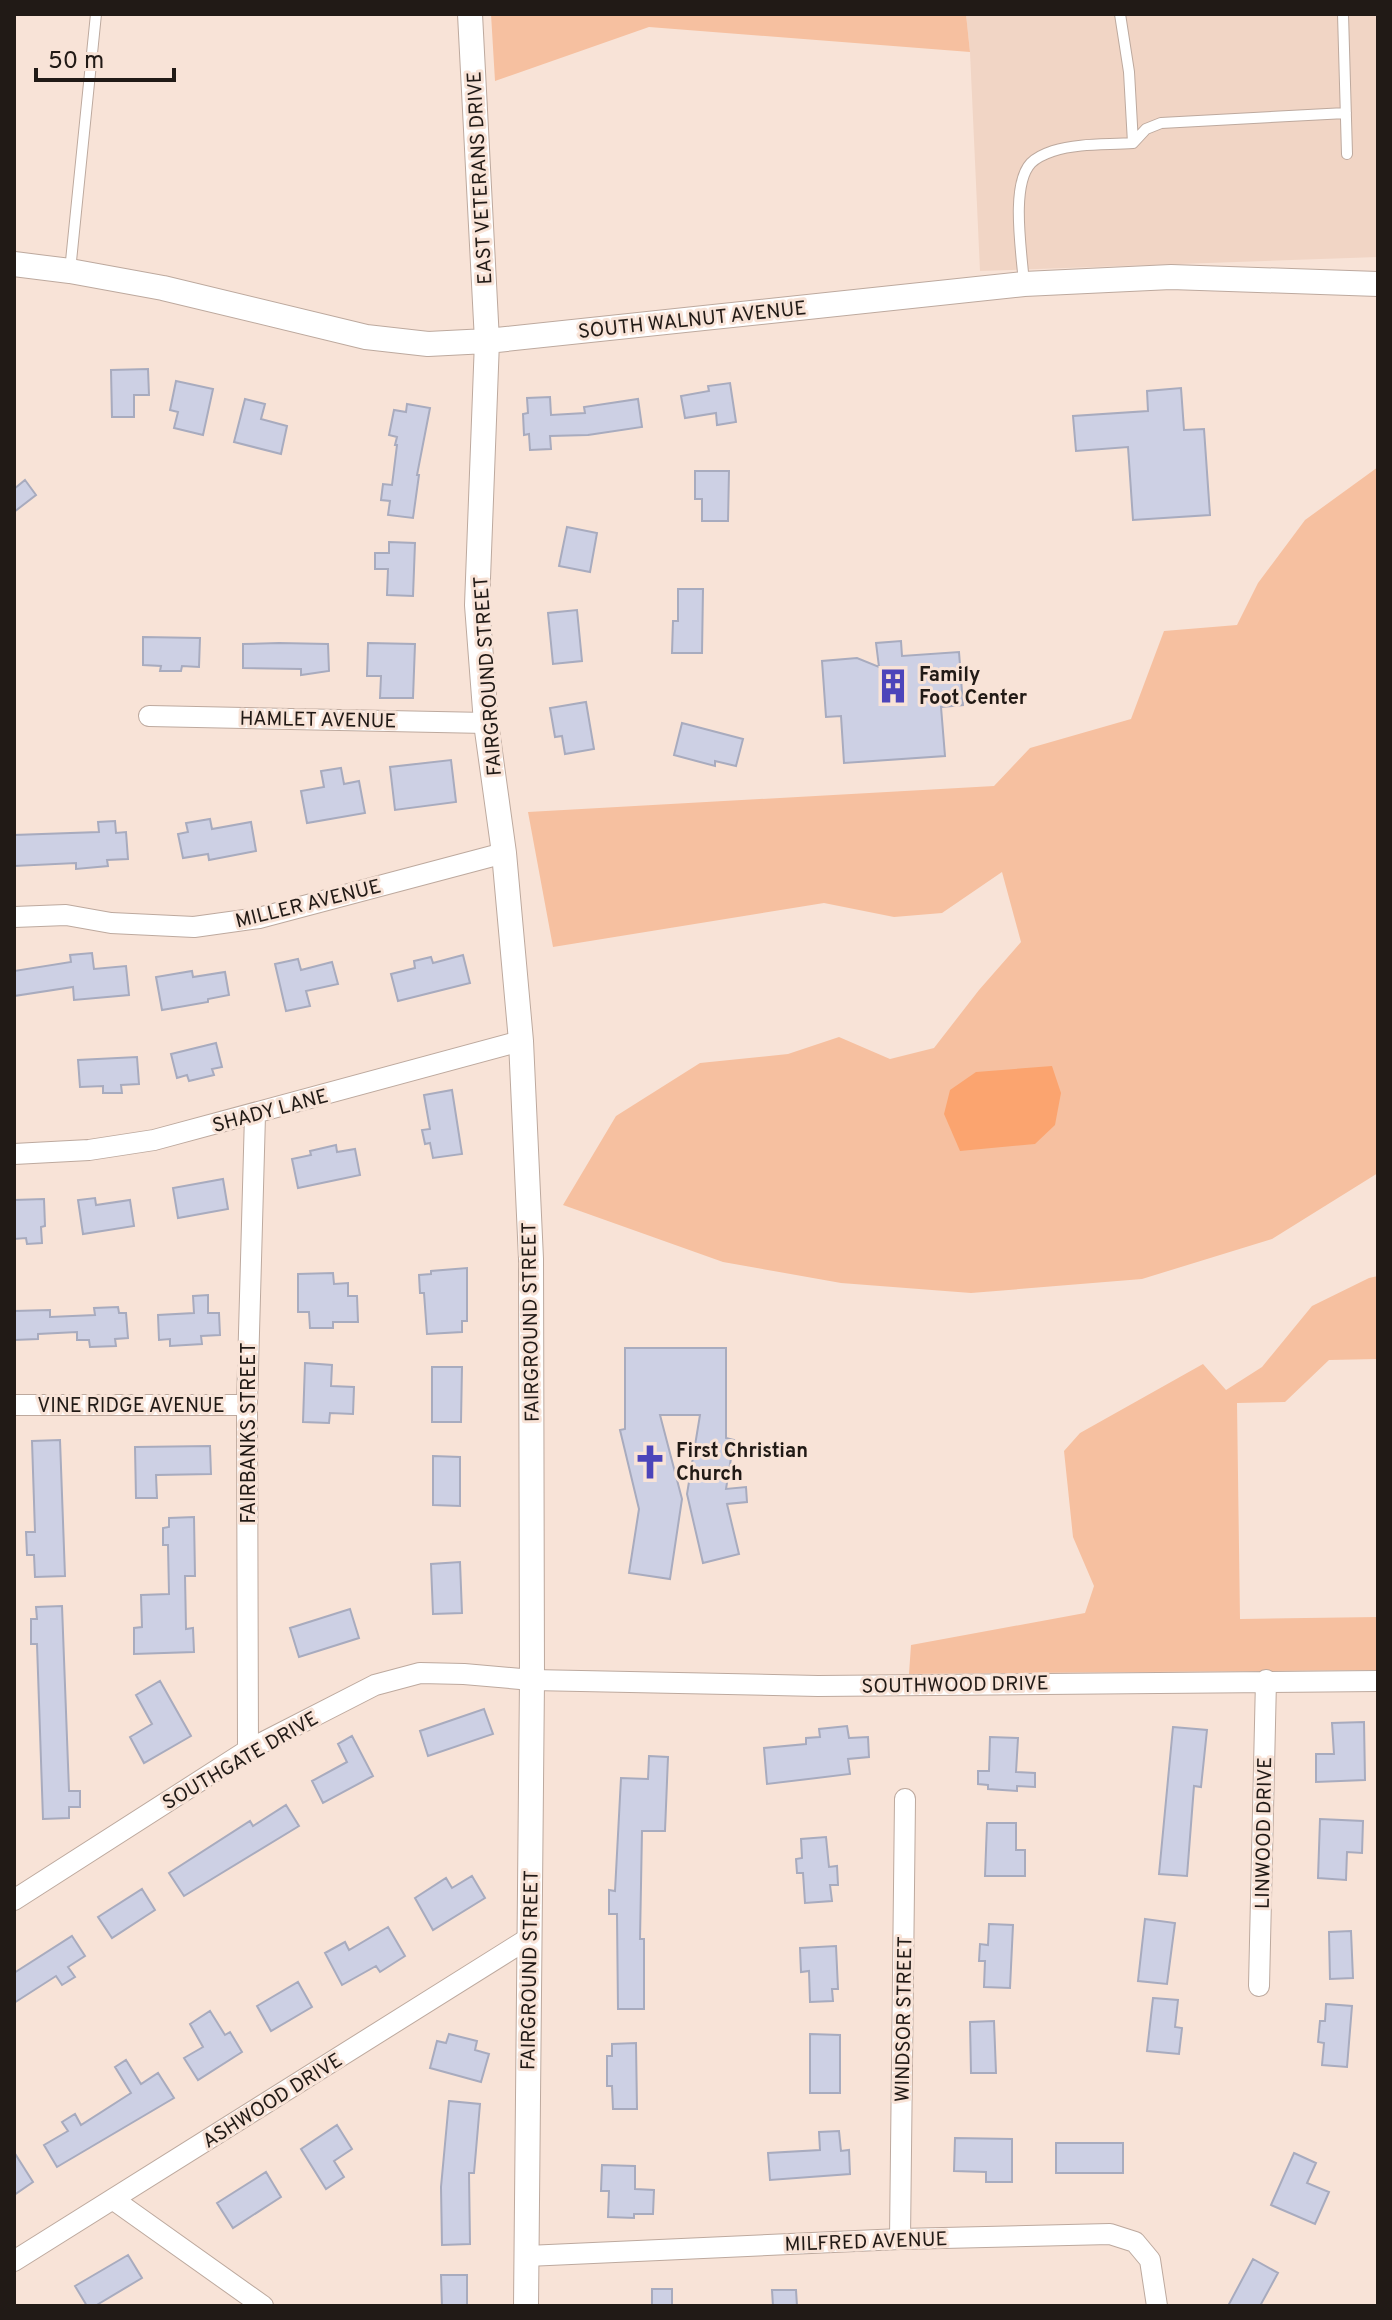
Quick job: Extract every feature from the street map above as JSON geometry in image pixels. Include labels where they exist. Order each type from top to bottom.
[{"type":"street","name":"EAST VETERANS DRIVE","points":[[470,14],[487,341]]},
{"type":"street","name":"SOUTH WALNUT AVENUE","points":[[14,264],[163,288],[366,337],[428,344],[487,341],[1024,284],[1171,277],[1378,284]]},
{"type":"street","name":"FAIRGROUND STREET","points":[[487,341],[477,605],[486,723],[504,853],[521,1041],[531,1259],[532,1680],[526,2306]]},
{"type":"street","name":"HAMLET AVENUE","points":[[149,716],[486,723]]},
{"type":"street","name":"MILLER AVENUE","points":[[14,917],[66,915],[123,924],[194,927],[259,918],[504,853]]},
{"type":"street","name":"SHADY LANE","points":[[14,1154],[89,1150],[154,1140],[521,1041]]},
{"type":"street","name":"FAIRBANKS STREET","points":[[248,1750],[247,1405],[255,1115]]},
{"type":"street","name":"VINE RIDGE AVENUE","points":[[14,1405],[247,1405]]},
{"type":"street","name":"SOUTHGATE DRIVE","points":[[14,1900],[248,1750],[375,1685],[420,1673],[532,1680]]},
{"type":"street","name":"SOUTHWOOD DRIVE","points":[[532,1680],[818,1686],[1378,1681]]},
{"type":"street","name":"LINWOOD DRIVE","points":[[1259,1986],[1266,1680]]},
{"type":"street","name":"WINDSOR STREET","points":[[900,2239],[905,1799]]},
{"type":"street","name":"ASHWOOD DRIVE","points":[[14,2261],[529,1938]]},
{"type":"street","points":[[114,2200],[263,2306]]},
{"type":"street","name":"MILFRED AVENUE","points":[[527,2256],[900,2239],[1110,2234],[1135,2242],[1150,2260],[1157,2306]]},
{"type":"lane","points":[[70,271],[96,14]]},
{"type":"lane","points":[[1120,14],[1129,72],[1133,143]]},
{"type":"lane","points":[[1343,14],[1347,154]]},
{"type":"lane","points":[[1024,284],[1019,195],[1022,178],[1032,162],[1052,151],[1078,146],[1133,143],[1146,129],[1161,123],[1346,113]]},
{"type":"shaded area","points":[[491,14],[966,14],[970,52],[649,27],[495,81]]},
{"type":"shaded area","points":[[966,14],[1378,14],[1378,257],[980,271]]},
{"type":"shaded area","points":[[1378,467],[1378,1173],[1272,1239],[1142,1279],[971,1293],[841,1283],[723,1262],[563,1205],[616,1116],[700,1063],[788,1054],[839,1037],[890,1059],[934,1048],[1021,942],[1002,872],[942,913],[894,917],[824,903],[553,947],[528,812],[994,786],[1030,748],[1131,719],[1164,631],[1237,625],[1258,583],[1305,520]]},
{"type":"shaded area","points":[[1052,1066],[1061,1093],[1055,1125],[1035,1144],[960,1151],[944,1114],[950,1090],[976,1072]]},
{"type":"shaded area","points":[[1378,1276],[1378,1359],[1329,1360],[1285,1402],[1237,1403],[1240,1619],[1378,1617],[1378,1670],[909,1674],[911,1645],[1085,1613],[1094,1586],[1073,1537],[1064,1451],[1080,1433],[1203,1364],[1226,1390],[1262,1367],[1312,1306]]},
{"type":"building","points":[[148,369],[149,395],[134,395],[134,417],[112,417],[111,370]]},
{"type":"building","points":[[176,381],[213,389],[203,435],[174,428],[178,412],[170,410]]},
{"type":"building","points":[[730,383],[736,422],[717,425],[716,413],[685,418],[681,396],[709,391],[708,386]]},
{"type":"building","points":[[1181,388],[1184,430],[1204,429],[1210,515],[1133,520],[1128,447],[1076,451],[1073,416],[1148,411],[1147,391]]},
{"type":"building","points":[[550,397],[551,415],[585,413],[584,407],[638,399],[642,427],[588,435],[550,436],[551,449],[530,450],[529,434],[524,435],[523,414],[528,413],[527,398]]},
{"type":"building","points":[[245,399],[265,404],[261,419],[287,426],[281,454],[234,442]]},
{"type":"building","points":[[407,404],[430,408],[417,475],[413,518],[388,515],[390,501],[381,500],[383,484],[392,485],[397,437],[389,435],[394,410],[406,412]]},
{"type":"building","points":[[695,471],[729,471],[728,521],[702,521],[702,499],[695,499]]},
{"type":"building","points":[[25,480],[36,495],[14,512],[14,489]]},
{"type":"building","points":[[567,527],[597,533],[590,572],[559,566]]},
{"type":"building","points":[[389,542],[415,543],[413,596],[387,595],[388,569],[375,569],[375,553],[389,553]]},
{"type":"building","points":[[678,589],[703,589],[702,653],[672,653],[673,621],[678,621]]},
{"type":"building","points":[[577,610],[582,661],[553,664],[548,613]]},
{"type":"building","points":[[143,637],[200,638],[199,667],[182,666],[181,671],[160,671],[161,666],[143,665]]},
{"type":"building","name":"Family Foot Center","points":[[901,641],[902,656],[959,652],[963,705],[941,707],[945,756],[844,763],[841,716],[826,717],[822,661],[857,658],[879,667],[876,643]]},
{"type":"building","points":[[368,643],[415,644],[413,698],[380,698],[381,676],[367,676]]},
{"type":"building","points":[[243,644],[328,644],[329,671],[301,675],[301,669],[243,668]]},
{"type":"building","points":[[586,702],[594,749],[565,754],[562,736],[555,737],[550,708]]},
{"type":"building","points":[[682,723],[743,739],[736,766],[715,761],[715,766],[674,755]]},
{"type":"building","points":[[451,760],[456,802],[395,810],[390,767]]},
{"type":"building","points":[[341,768],[344,784],[359,781],[365,813],[307,823],[301,791],[324,787],[321,771]]},
{"type":"building","points":[[210,819],[212,829],[251,822],[256,851],[209,860],[208,854],[183,858],[178,834],[188,832],[186,823]]},
{"type":"building","points":[[115,821],[116,833],[126,832],[128,859],[107,860],[108,866],[76,869],[76,863],[14,866],[14,835],[99,832],[98,822]]},
{"type":"building","points":[[92,953],[94,969],[126,966],[129,995],[74,1000],[73,987],[14,996],[14,971],[71,962],[70,955]]},
{"type":"building","points":[[463,955],[470,983],[398,1001],[391,974],[415,968],[414,961],[431,957],[433,963]]},
{"type":"building","points":[[298,959],[301,970],[332,962],[338,984],[306,991],[310,1006],[286,1011],[275,964]]},
{"type":"building","points":[[192,971],[193,977],[225,972],[229,995],[162,1010],[156,977]]},
{"type":"building","points":[[216,1043],[222,1067],[212,1069],[214,1075],[189,1081],[187,1075],[177,1078],[171,1054]]},
{"type":"building","points":[[137,1057],[139,1084],[121,1085],[122,1093],[103,1093],[103,1086],[80,1087],[78,1060]]},
{"type":"building","points":[[452,1090],[462,1154],[433,1158],[430,1143],[425,1144],[422,1130],[430,1129],[424,1095]]},
{"type":"building","points":[[336,1145],[337,1152],[355,1149],[360,1175],[298,1188],[292,1159]]},
{"type":"building","points":[[223,1179],[228,1209],[178,1218],[173,1188]]},
{"type":"building","points":[[95,1198],[96,1205],[130,1200],[134,1226],[83,1234],[78,1200]]},
{"type":"building","points":[[44,1199],[42,1243],[27,1244],[26,1238],[14,1239],[14,1200]]},
{"type":"building","points":[[467,1268],[467,1321],[462,1321],[462,1332],[427,1334],[424,1293],[420,1293],[419,1275]]},
{"type":"building","points":[[333,1273],[334,1284],[348,1283],[348,1296],[357,1296],[358,1322],[333,1322],[333,1328],[310,1328],[309,1312],[298,1312],[298,1274]]},
{"type":"building","points":[[208,1295],[208,1313],[219,1313],[220,1335],[201,1336],[202,1344],[170,1346],[170,1339],[159,1340],[158,1315],[194,1313],[193,1296]]},
{"type":"building","points":[[118,1307],[119,1313],[126,1313],[128,1338],[115,1339],[116,1346],[90,1347],[89,1340],[77,1340],[77,1332],[38,1334],[38,1339],[14,1340],[14,1311],[50,1310],[50,1317],[95,1315],[94,1308]]},
{"type":"building","name":"First Christian Church","points":[[625,1348],[726,1348],[726,1438],[734,1440],[726,1489],[746,1487],[747,1502],[727,1504],[739,1554],[703,1563],[687,1494],[700,1415],[660,1415],[682,1499],[670,1579],[629,1573],[639,1509],[620,1430],[625,1429]]},
{"type":"building","points":[[305,1363],[332,1365],[331,1386],[354,1387],[353,1414],[330,1413],[329,1423],[303,1422]]},
{"type":"building","points":[[432,1367],[462,1367],[461,1422],[432,1422]]},
{"type":"building","points":[[60,1440],[65,1576],[35,1577],[34,1555],[27,1555],[26,1532],[35,1532],[32,1441]]},
{"type":"building","points":[[210,1446],[211,1474],[156,1475],[157,1498],[136,1498],[135,1447]]},
{"type":"building","points":[[433,1456],[460,1457],[460,1506],[433,1505]]},
{"type":"building","points":[[194,1517],[195,1576],[185,1576],[186,1629],[193,1628],[194,1652],[134,1654],[134,1628],[142,1627],[141,1595],[169,1594],[168,1545],[163,1545],[163,1528],[169,1527],[169,1518]]},
{"type":"building","points":[[460,1562],[462,1613],[433,1614],[431,1564]]},
{"type":"building","points":[[62,1606],[69,1791],[80,1791],[80,1807],[69,1807],[69,1818],[43,1819],[37,1644],[31,1644],[31,1619],[37,1619],[36,1607]]},
{"type":"building","points":[[350,1609],[359,1638],[299,1657],[290,1628]]},
{"type":"building","points":[[160,1681],[191,1736],[144,1763],[130,1737],[152,1724],[136,1695]]},
{"type":"building","points":[[484,1709],[493,1734],[428,1756],[420,1731]]},
{"type":"building","points":[[1364,1722],[1365,1780],[1316,1782],[1316,1754],[1334,1754],[1332,1723]]},
{"type":"building","points":[[847,1726],[849,1738],[868,1737],[869,1757],[848,1759],[850,1774],[767,1784],[764,1748],[806,1744],[806,1738],[820,1737],[819,1729]]},
{"type":"building","points":[[1173,1727],[1207,1730],[1201,1787],[1194,1786],[1187,1876],[1159,1874]]},
{"type":"building","points":[[352,1736],[373,1776],[323,1803],[312,1781],[347,1762],[338,1744]]},
{"type":"building","points":[[990,1737],[1018,1738],[1016,1772],[1035,1773],[1035,1787],[1017,1786],[1017,1791],[988,1789],[988,1785],[978,1784],[978,1771],[989,1771]]},
{"type":"building","points":[[649,1756],[668,1757],[665,1831],[642,1831],[640,1939],[644,1939],[644,2009],[618,2009],[617,1914],[609,1914],[609,1890],[615,1891],[621,1778],[648,1779]]},
{"type":"building","points":[[286,1805],[299,1826],[184,1896],[169,1873],[250,1821],[253,1826]]},
{"type":"building","points":[[1320,1819],[1363,1821],[1362,1853],[1347,1852],[1346,1880],[1318,1878]]},
{"type":"building","points":[[987,1823],[1016,1823],[1016,1850],[1025,1850],[1025,1876],[985,1876]]},
{"type":"building","points":[[826,1837],[829,1867],[837,1866],[838,1885],[830,1885],[832,1901],[805,1903],[803,1873],[797,1873],[796,1859],[802,1858],[801,1839]]},
{"type":"building","points":[[472,1876],[485,1898],[433,1930],[415,1898],[446,1878],[452,1888]]},
{"type":"building","points":[[142,1889],[155,1910],[112,1938],[98,1917]]},
{"type":"building","points":[[1145,1919],[1175,1923],[1167,1984],[1138,1981]]},
{"type":"building","points":[[989,1924],[1013,1925],[1010,1988],[984,1987],[985,1961],[979,1961],[980,1944],[988,1945]]},
{"type":"building","points":[[388,1927],[405,1956],[380,1972],[376,1966],[342,1985],[325,1953],[345,1942],[349,1950]]},
{"type":"building","points":[[1351,1931],[1353,1978],[1330,1979],[1329,1932]]},
{"type":"building","points":[[72,1936],[85,1956],[68,1967],[75,1977],[62,1985],[56,1976],[14,2003],[14,1973]]},
{"type":"building","points":[[836,1946],[838,1989],[832,1989],[833,2001],[810,2002],[809,1971],[801,1972],[800,1948]]},
{"type":"building","points":[[298,1982],[312,2007],[271,2031],[257,2006]]},
{"type":"building","points":[[1153,1998],[1178,2000],[1175,2027],[1182,2028],[1179,2054],[1147,2051]]},
{"type":"building","points":[[1326,2004],[1352,2006],[1347,2067],[1322,2065],[1324,2043],[1318,2042],[1320,2021],[1325,2021]]},
{"type":"building","points":[[210,2011],[225,2035],[230,2032],[242,2052],[198,2080],[184,2058],[203,2047],[190,2024]]},
{"type":"building","points":[[994,2021],[996,2073],[971,2073],[970,2022]]},
{"type":"building","points":[[449,2034],[477,2041],[475,2050],[489,2054],[481,2082],[430,2068],[437,2041],[446,2043]]},
{"type":"building","points":[[810,2034],[840,2035],[840,2093],[810,2093]]},
{"type":"building","points":[[636,2043],[637,2109],[613,2109],[612,2086],[607,2086],[607,2056],[612,2056],[612,2044]]},
{"type":"building","points":[[126,2060],[141,2084],[158,2073],[174,2098],[57,2167],[44,2145],[68,2131],[62,2122],[75,2114],[81,2125],[131,2093],[115,2067]]},
{"type":"building","points":[[449,2101],[480,2104],[474,2173],[469,2173],[470,2244],[442,2245],[441,2187]]},
{"type":"building","points":[[337,2125],[352,2149],[334,2161],[344,2177],[326,2189],[301,2149]]},
{"type":"building","points":[[839,2131],[841,2151],[849,2150],[850,2174],[770,2180],[768,2153],[820,2150],[819,2132]]},
{"type":"building","points":[[955,2138],[1012,2139],[1012,2182],[986,2182],[986,2172],[954,2171]]},
{"type":"building","points":[[1056,2143],[1123,2143],[1123,2173],[1056,2173]]},
{"type":"building","points":[[14,2152],[33,2182],[14,2195]]},
{"type":"building","points":[[1294,2153],[1316,2163],[1307,2183],[1329,2192],[1315,2224],[1271,2205]]},
{"type":"building","points":[[602,2165],[635,2166],[635,2189],[654,2190],[653,2214],[634,2214],[634,2218],[608,2217],[609,2191],[601,2191]]},
{"type":"building","points":[[266,2172],[281,2197],[233,2228],[217,2203]]},
{"type":"building","points":[[128,2255],[142,2278],[95,2306],[87,2306],[75,2286]]},
{"type":"building","points":[[1253,2259],[1278,2273],[1260,2306],[1228,2306]]},
{"type":"building","points":[[441,2275],[467,2275],[467,2306],[442,2306]]},
{"type":"building","points":[[652,2289],[672,2289],[672,2306],[652,2306]]},
{"type":"building","points":[[772,2290],[796,2290],[797,2306],[773,2306]]},
{"type":"place","name":"Family Foot Center","points":[[893,686]]},
{"type":"place","name":"First Christian Church","points":[[650,1462]]}]
